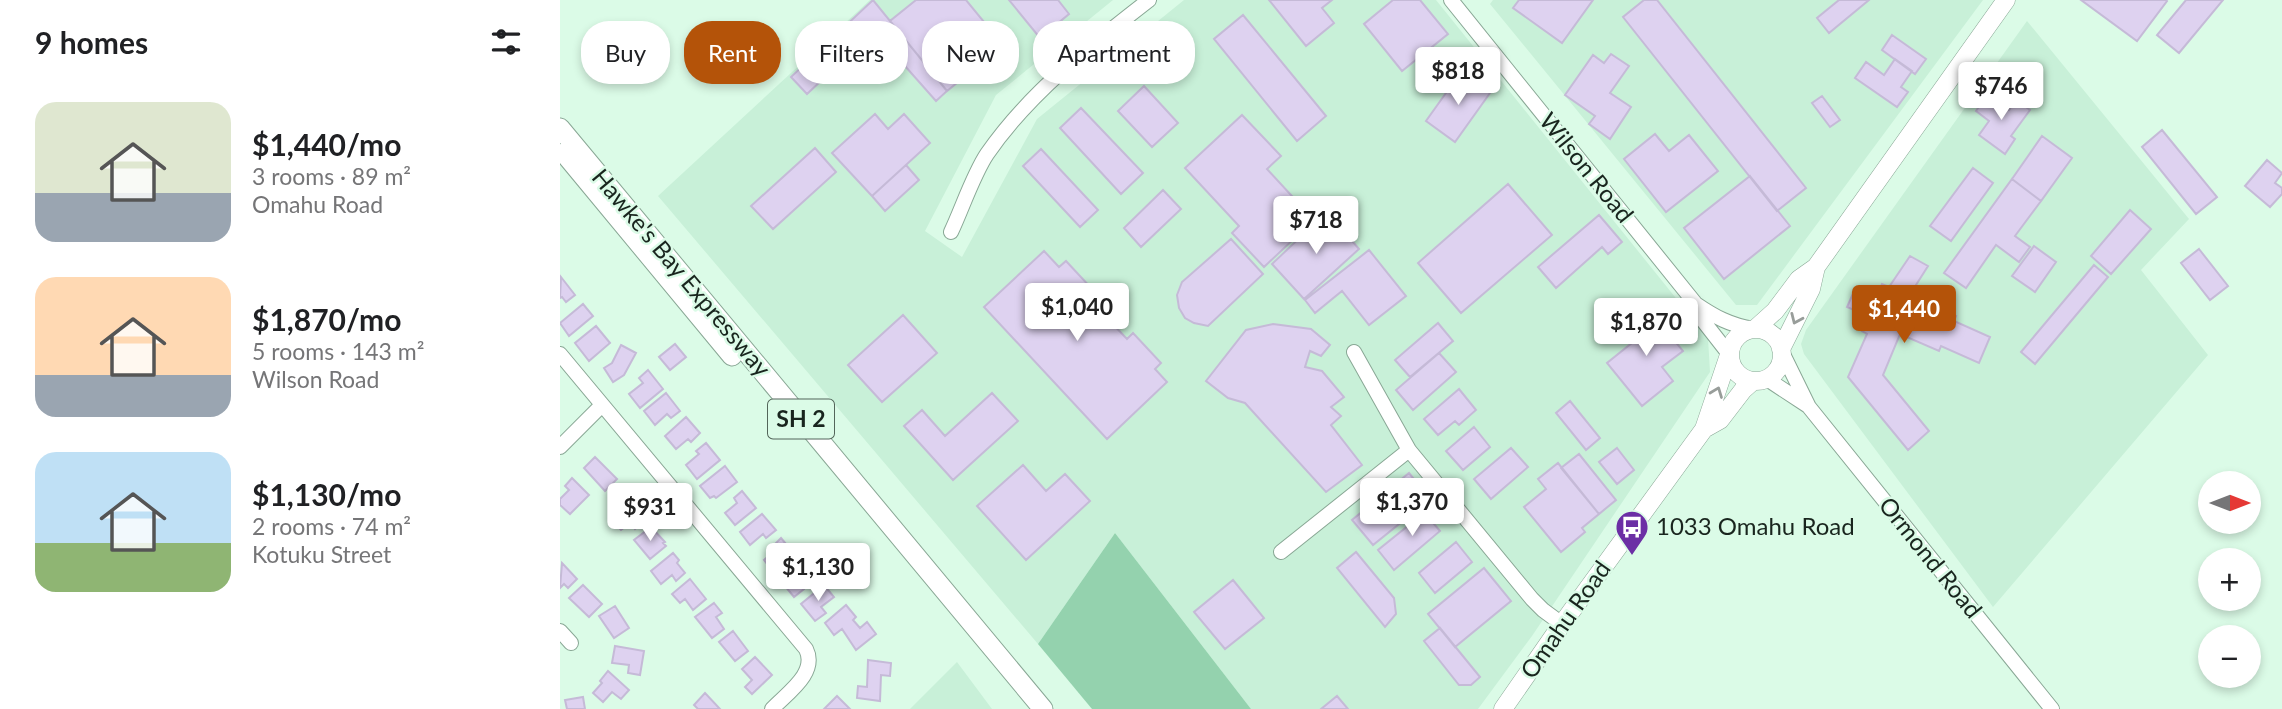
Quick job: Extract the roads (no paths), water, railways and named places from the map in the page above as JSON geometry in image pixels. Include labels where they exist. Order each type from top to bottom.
[{"type":"highway","name":"Hawke's Bay Expressway","points":[[560,128],[1043,709]]},
{"type":"highway","name":"Hawke's Bay Expressway","points":[[560,149],[1027,709]]},
{"type":"main road","points":[[1816,267],[1811,289],[1782,351],[1779,368],[1760,380],[1745,379],[1733,370],[1729,354],[1731,346],[1739,335],[1754,329],[1775,311],[1799,279],[1816,267],[2006,0]]},
{"type":"main road","points":[[1754,329],[1772,334],[1782,351]]},
{"type":"main road","name":"Omahu Road","points":[[1503,709],[1704,429],[1729,354]]},
{"type":"main road","name":"Omahu Road","points":[[1704,429],[1720,420],[1743,390],[1760,380]]},
{"type":"street","points":[[951,232],[985,157],[1016,117],[1090,46],[1149,0]]},
{"type":"street","name":"Wilson Road","points":[[1451,0],[1695,303],[1704,322],[1729,354]]},
{"type":"street","name":"Wilson Road","points":[[1695,303],[1731,325],[1754,329]]},
{"type":"street","name":"Ormond Road","points":[[1782,351],[1809,407],[2052,709]]},
{"type":"street","points":[[1354,352],[1409,450],[1532,599],[1562,624]]},
{"type":"street","points":[[560,354],[806,649],[810,664],[807,672],[772,709]]},
{"type":"street","name":"Ormond Road","points":[[1760,380],[1809,407]]},
{"type":"street","points":[[560,447],[602,405]]},
{"type":"street","points":[[1281,552],[1409,450]]},
{"type":"street","points":[[560,631],[571,643]]},
{"type":"place","name":"1033 Omahu Road","points":[[1632,557]]}]
